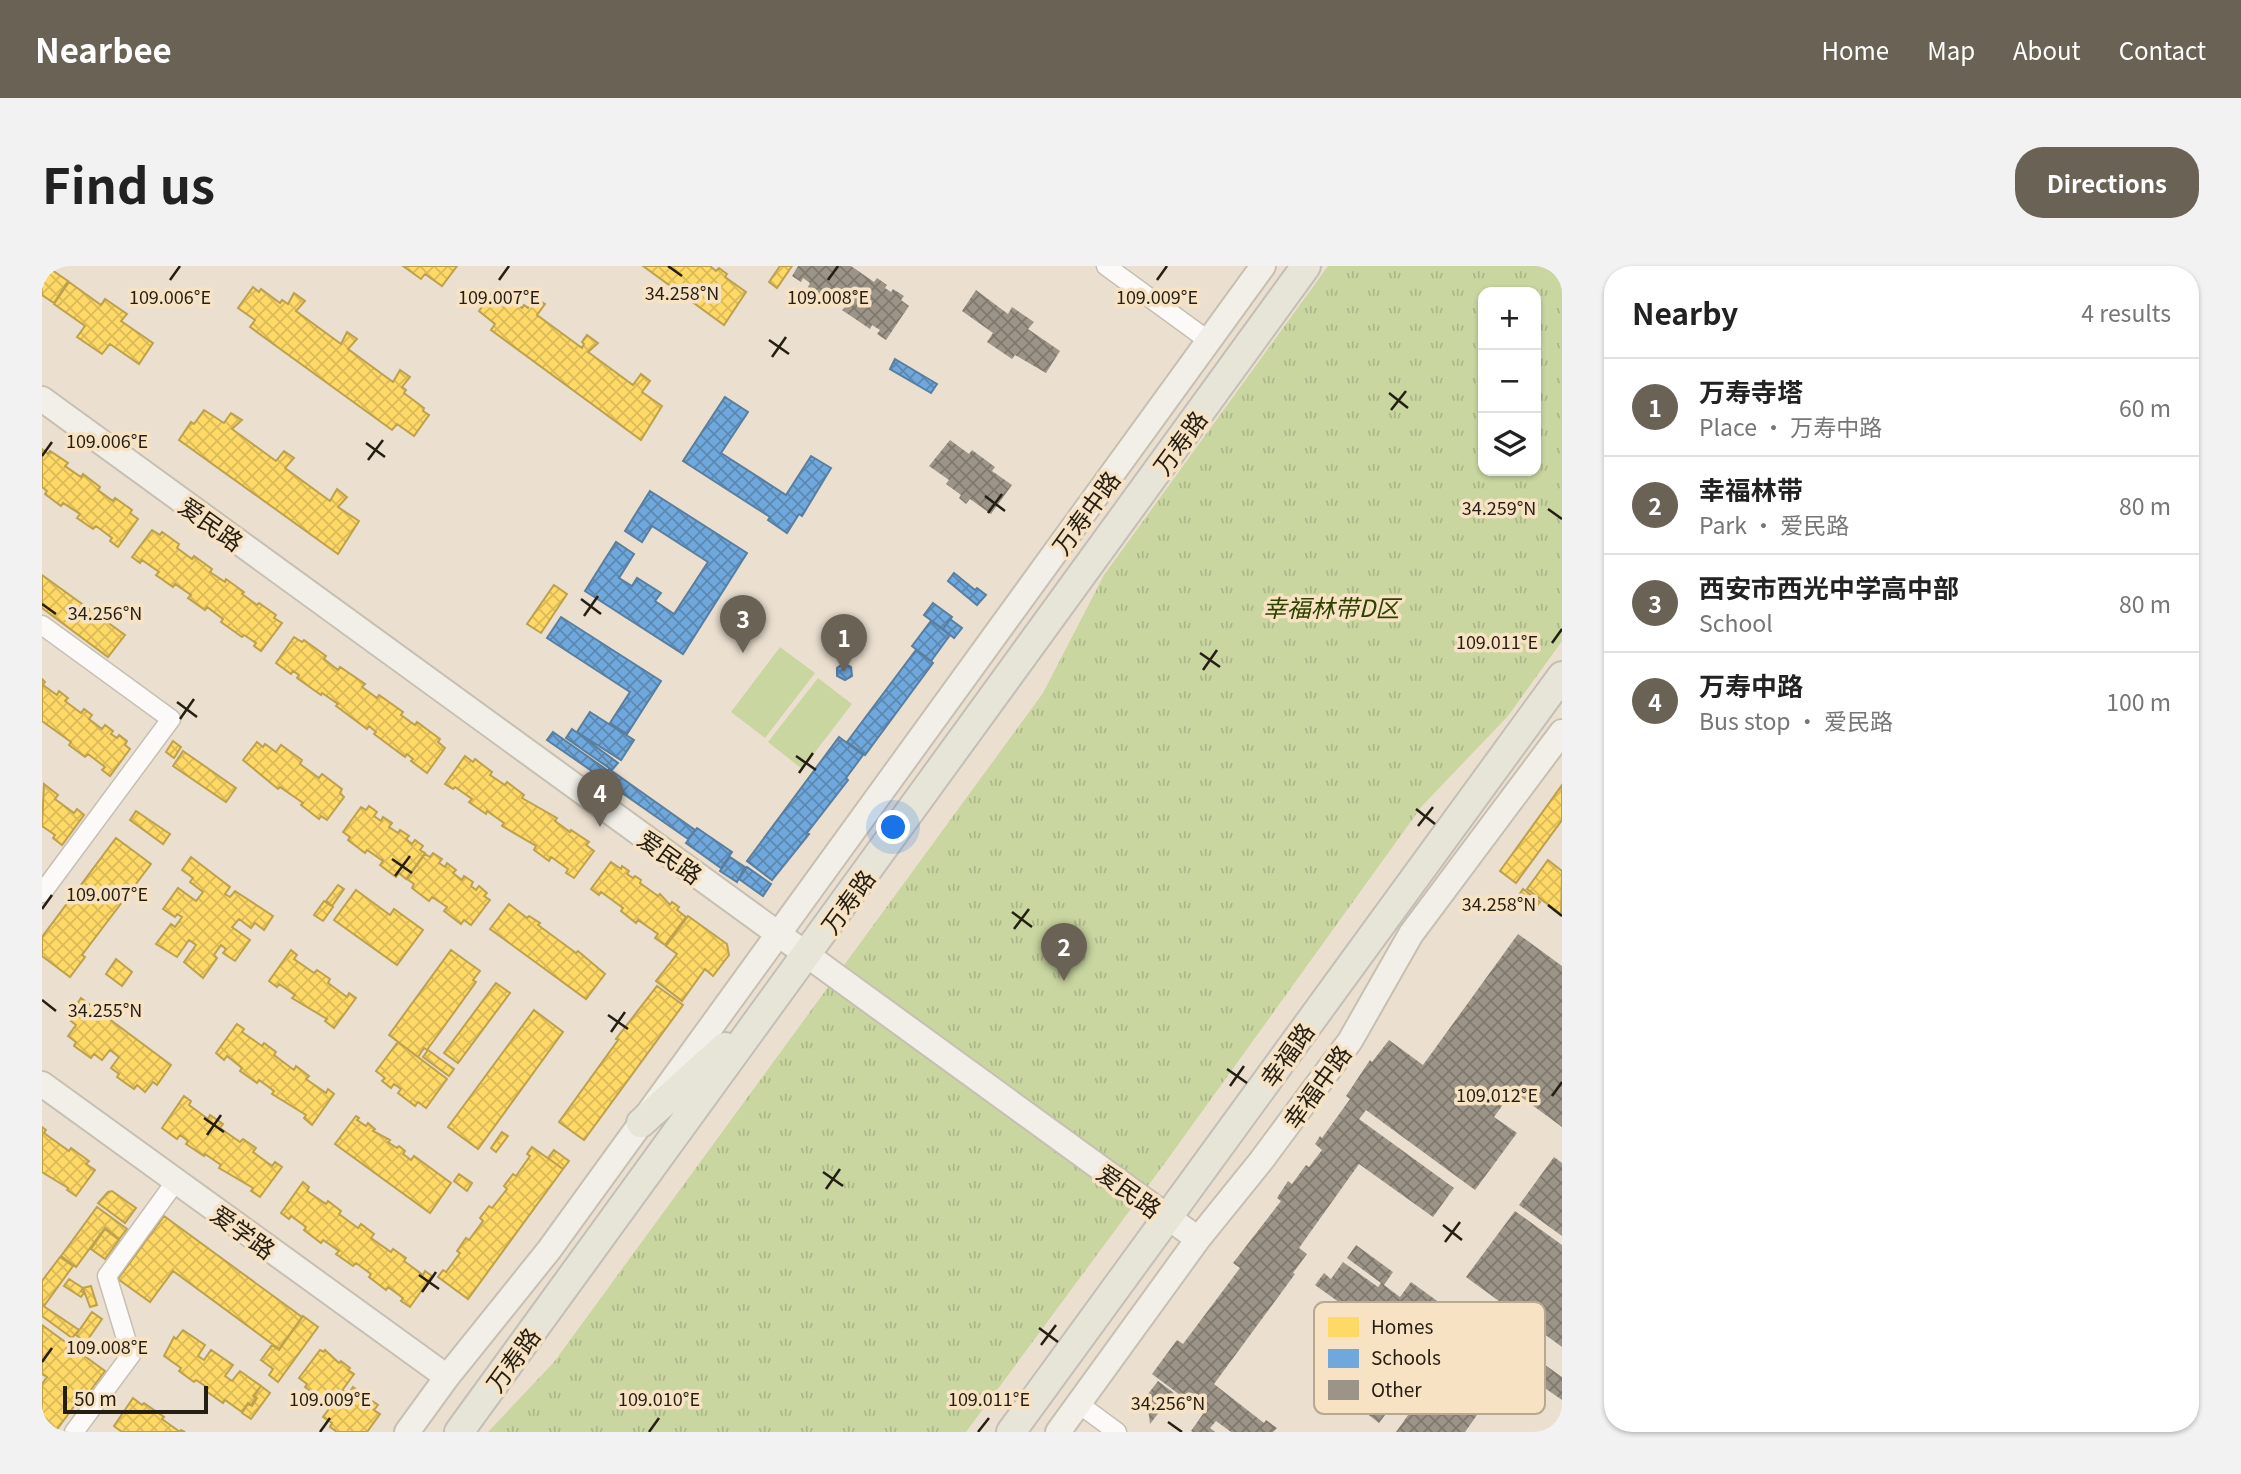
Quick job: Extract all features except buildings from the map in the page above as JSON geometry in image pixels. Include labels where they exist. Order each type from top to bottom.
[{"type":"main road","name":"万寿中路","points":[[407,1432],[447,1377],[549,1250],[1263,266]]},
{"type":"main road","name":"万寿路","points":[[459,1432],[1306,266]]},
{"type":"main road","name":"爱民路","points":[[42,400],[1198,1239]]},
{"type":"main road","name":"幸福路","points":[[1011,1432],[1562,676]]},
{"type":"main road","name":"幸福中路","points":[[1058,1432],[1198,1239],[1261,1161],[1350,1041],[1411,934],[1562,732]]},
{"type":"main road","points":[[641,1123],[769,1008]]},
{"type":"main road","name":"爱学路","points":[[42,1084],[447,1377]]},
{"type":"street","points":[[1106,266],[1209,341]]},
{"type":"street","points":[[42,625],[171,719],[42,893]]},
{"type":"street","points":[[74,1432],[131,1354],[107,1276],[176,1181]]},
{"type":"street","points":[[1079,1404],[1117,1432]]},
{"type":"green space","name":"幸福林带D区","points":[[1328,266],[1562,266],[1562,641],[1508,716],[1422,806],[1170,1156],[966,1432],[488,1432],[554,1362],[1043,693],[1104,575]]},
{"type":"green space","points":[[780,647],[815,673],[765,738],[731,712]]},
{"type":"green space","points":[[818,678],[852,704],[802,769],[768,742]]},
{"type":"place","name":"西安市西光中学高中部","points":[[743,653]]},
{"type":"place","name":"万寿寺塔","points":[[844,672]]},
{"type":"place","name":"万寿中路","points":[[600,827]]},
{"type":"place","name":"幸福林带","points":[[1064,981]]}]
